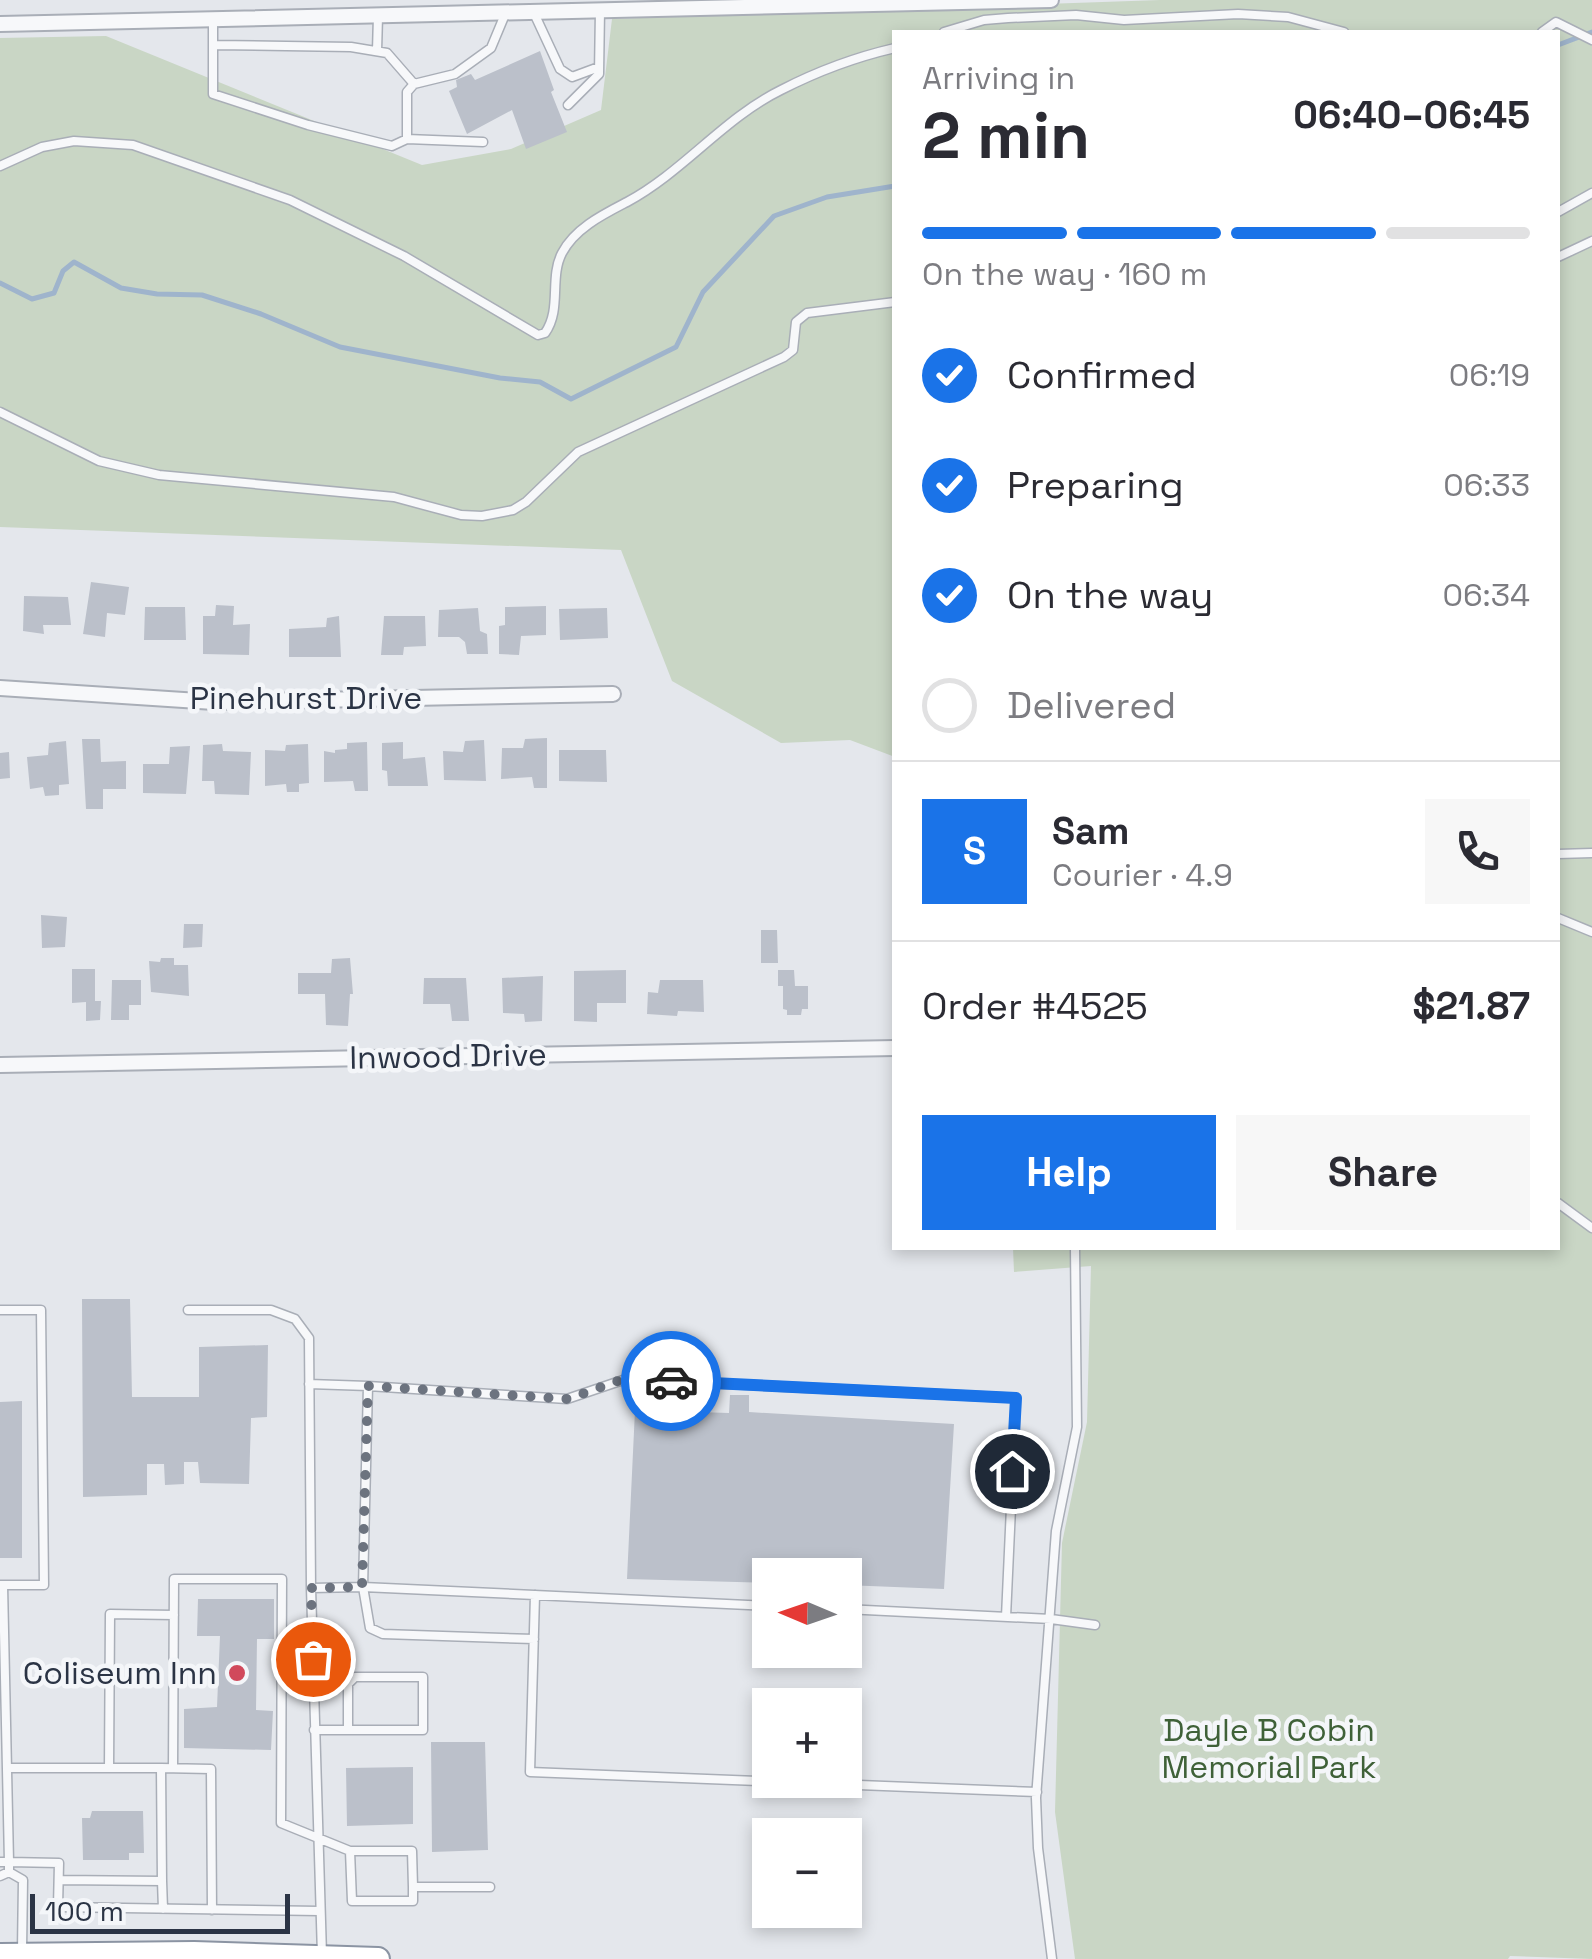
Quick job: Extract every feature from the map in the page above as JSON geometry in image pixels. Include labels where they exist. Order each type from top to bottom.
[{"type":"highway","points":[[15,1956],[194,1952],[378,1959]]},
{"type":"street","points":[[0,24],[378,15],[445,6],[506,12],[1051,0]]},
{"type":"street","name":"Pinehurst Drive","points":[[0,688],[214,702],[612,694]]},
{"type":"street","name":"Inwood Drive","points":[[0,1065],[892,1048]]},
{"type":"lane","points":[[568,105],[599,74],[600,10]]},
{"type":"lane","points":[[533,11],[560,68],[572,77],[599,67]]},
{"type":"lane","points":[[407,139],[407,92],[414,84],[455,74],[491,48],[506,12]]},
{"type":"lane","points":[[951,30],[1008,18],[1076,16],[1124,20],[1238,14],[1288,17],[1337,30]]},
{"type":"lane","points":[[377,52],[378,15]]},
{"type":"lane","points":[[214,18],[214,94],[308,125],[392,146],[407,139],[483,142]]},
{"type":"lane","points":[[1545,30],[1556,22],[1589,40]]},
{"type":"lane","points":[[212,45],[312,45],[388,53],[414,84]]},
{"type":"lane","points":[[0,166],[42,147],[74,141],[133,145],[306,208],[432,272],[538,334],[544,333],[554,314],[558,263],[563,250],[589,224],[682,165],[762,100],[842,64],[892,49]]},
{"type":"lane","points":[[1560,211],[1592,193]]},
{"type":"lane","points":[[1560,256],[1592,241]]},
{"type":"lane","points":[[0,412],[100,461],[159,475],[394,497],[461,515],[482,516],[513,510],[526,502],[578,452],[784,357],[792,350],[796,322],[808,314],[892,302]]},
{"type":"lane","points":[[1560,854],[1592,853]]},
{"type":"lane","points":[[1560,919],[1592,932]]},
{"type":"lane","points":[[1560,1204],[1592,1228]]},
{"type":"lane","points":[[1052,1959],[1038,1848],[1037,1792],[1056,1531],[1077,1427],[1076,1250]]},
{"type":"lane","points":[[0,1310],[41,1310],[44,1585],[2,1586],[3,1733],[7,1768],[4,1868]]},
{"type":"lane","points":[[188,1310],[271,1310],[295,1319],[308,1338],[322,1958]]},
{"type":"lane","points":[[309,1384],[568,1399],[626,1378],[1016,1398],[1006,1617]]},
{"type":"lane","points":[[368,1386],[362,1587],[370,1628],[382,1634],[534,1639]]},
{"type":"lane","points":[[173,1768],[174,1579],[282,1579],[281,1823],[350,1851],[412,1851],[413,1901],[352,1901],[350,1851]]},
{"type":"lane","points":[[311,1588],[752,1605]]},
{"type":"lane","points":[[534,1595],[530,1772],[1037,1792]]},
{"type":"lane","points":[[862,1611],[1050,1619],[1095,1625]]},
{"type":"lane","points":[[109,1768],[110,1614],[174,1614]]},
{"type":"lane","points":[[314,1730],[348,1730],[423,1730],[423,1677],[355,1677],[348,1684],[348,1730]]},
{"type":"lane","points":[[7,1768],[211,1769],[212,1910]]},
{"type":"lane","points":[[161,1768],[162,1909]]},
{"type":"lane","points":[[4,1868],[59,1862],[58,1907],[318,1912]]},
{"type":"lane","points":[[4,1868],[23,1880],[15,1956]]},
{"type":"lane","points":[[58,1880],[162,1881]]},
{"type":"lane","points":[[413,1887],[490,1887]]},
{"type":"green space","name":"Dayle B Cobin Memorial Park","points":[[1160,0],[1592,0],[1592,1959],[1075,1959],[1055,1812],[1062,1543],[1087,1422],[1091,1266],[1014,1272],[1013,1250],[1560,1250],[1560,30],[892,30],[892,756],[850,740],[781,743],[672,681],[621,550],[0,527],[0,38],[106,36],[422,165],[511,149],[601,110],[612,19]]},
{"type":"building","points":[[540,51],[567,132],[526,149],[512,110],[467,134],[449,91],[457,87],[456,80],[471,74],[475,80]]},
{"type":"building","points":[[91,582],[129,587],[125,615],[107,613],[105,637],[83,634]]},
{"type":"building","points":[[24,596],[68,597],[71,625],[43,625],[44,634],[23,631]]},
{"type":"building","points":[[216,605],[234,606],[233,625],[250,624],[249,655],[203,654],[203,616],[215,616]]},
{"type":"building","points":[[546,606],[546,635],[521,636],[519,655],[499,654],[499,626],[505,625],[505,607]]},
{"type":"building","points":[[145,607],[185,607],[186,640],[144,640]]},
{"type":"building","points":[[478,608],[480,631],[487,634],[488,654],[467,654],[465,642],[459,637],[438,637],[439,610]]},
{"type":"building","points":[[607,608],[608,638],[560,640],[559,609]]},
{"type":"building","points":[[339,616],[341,657],[289,657],[289,629],[326,627],[327,618]]},
{"type":"building","points":[[384,616],[425,616],[426,646],[404,647],[403,655],[381,655]]},
{"type":"building","points":[[547,738],[547,788],[534,788],[532,777],[501,779],[502,748],[523,748],[525,739]]},
{"type":"building","points":[[82,739],[100,739],[101,762],[126,761],[126,789],[103,789],[103,809],[86,809]]},
{"type":"building","points":[[484,740],[486,781],[444,780],[443,751],[463,752],[465,741]]},
{"type":"building","points":[[66,741],[69,784],[59,785],[59,795],[45,796],[43,787],[30,789],[27,757],[48,755],[49,743]]},
{"type":"building","points":[[367,742],[368,791],[355,791],[353,781],[324,782],[324,751],[335,753],[347,749],[347,743]]},
{"type":"building","points":[[403,742],[403,759],[425,757],[428,786],[388,786],[387,771],[382,770],[382,743]]},
{"type":"building","points":[[222,744],[223,751],[251,752],[249,795],[215,794],[214,781],[202,781],[203,745]]},
{"type":"building","points":[[308,744],[309,783],[299,784],[299,792],[287,792],[286,784],[265,786],[265,750],[285,751],[286,745]]},
{"type":"building","points":[[190,746],[186,794],[143,793],[143,764],[169,764],[170,747]]},
{"type":"building","points":[[559,750],[606,750],[607,782],[559,781]]},
{"type":"building","points":[[9,752],[10,778],[0,779],[0,753]]},
{"type":"building","points":[[41,915],[67,917],[65,947],[42,948]]},
{"type":"building","points":[[184,924],[203,924],[202,947],[183,948]]},
{"type":"building","points":[[761,930],[777,930],[778,963],[761,963]]},
{"type":"building","points":[[161,958],[174,958],[174,965],[188,965],[189,996],[151,992],[149,961],[160,962]]},
{"type":"building","points":[[350,958],[353,994],[348,1026],[326,1025],[325,994],[298,994],[298,973],[331,973],[332,959]]},
{"type":"building","points":[[72,969],[95,969],[95,1001],[101,1001],[100,1020],[86,1021],[86,1002],[72,1003]]},
{"type":"building","points":[[626,970],[626,1003],[597,1003],[597,1022],[574,1021],[574,971]]},
{"type":"building","points":[[778,970],[794,970],[795,986],[808,986],[808,1009],[802,1009],[801,1015],[787,1015],[783,1009]]},
{"type":"building","points":[[543,976],[542,1021],[525,1022],[524,1014],[503,1013],[502,978]]},
{"type":"building","points":[[424,978],[466,978],[469,1021],[452,1021],[450,1004],[423,1004]]},
{"type":"building","points":[[112,980],[141,980],[141,1005],[129,1005],[129,1020],[111,1020]]},
{"type":"building","points":[[660,980],[703,980],[704,1012],[678,1011],[677,1016],[647,1014],[648,992],[658,993]]},
{"type":"building","points":[[82,1299],[130,1299],[132,1397],[199,1397],[199,1347],[268,1345],[267,1417],[251,1418],[249,1484],[200,1483],[198,1462],[184,1462],[184,1484],[165,1485],[164,1464],[147,1464],[147,1495],[83,1497]]},
{"type":"building","points":[[730,1395],[749,1395],[749,1412],[954,1424],[944,1589],[862,1586],[862,1558],[752,1558],[752,1582],[627,1579],[635,1410],[729,1413]]},
{"type":"building","points":[[22,1401],[22,1558],[0,1558],[0,1402]]},
{"type":"building","name":"Coliseum Inn","points":[[198,1599],[274,1599],[274,1639],[257,1639],[256,1710],[273,1711],[271,1750],[184,1748],[184,1709],[217,1707],[220,1636],[197,1636]]},
{"type":"building","points":[[431,1742],[485,1742],[488,1850],[432,1852]]},
{"type":"building","points":[[413,1767],[413,1824],[347,1826],[346,1768]]},
{"type":"building","points":[[92,1811],[143,1811],[144,1853],[129,1853],[129,1860],[83,1860],[82,1818],[90,1818]]},
{"type":"waterway","points":[[1560,44],[1592,32]]},
{"type":"waterway","points":[[0,283],[32,299],[54,293],[63,271],[74,262],[121,288],[202,295],[261,314],[340,347],[540,382],[571,399],[676,347],[703,292],[774,216],[827,197],[892,186]]},
{"type":"way so far","points":[[313,1659],[311,1588],[362,1587],[368,1386],[568,1399],[626,1378],[671,1381]]},
{"type":"place","name":"Coliseum Inn","points":[[237,1673]]},
{"type":"route","points":[[671,1381],[1016,1398],[1012,1471]]}]
